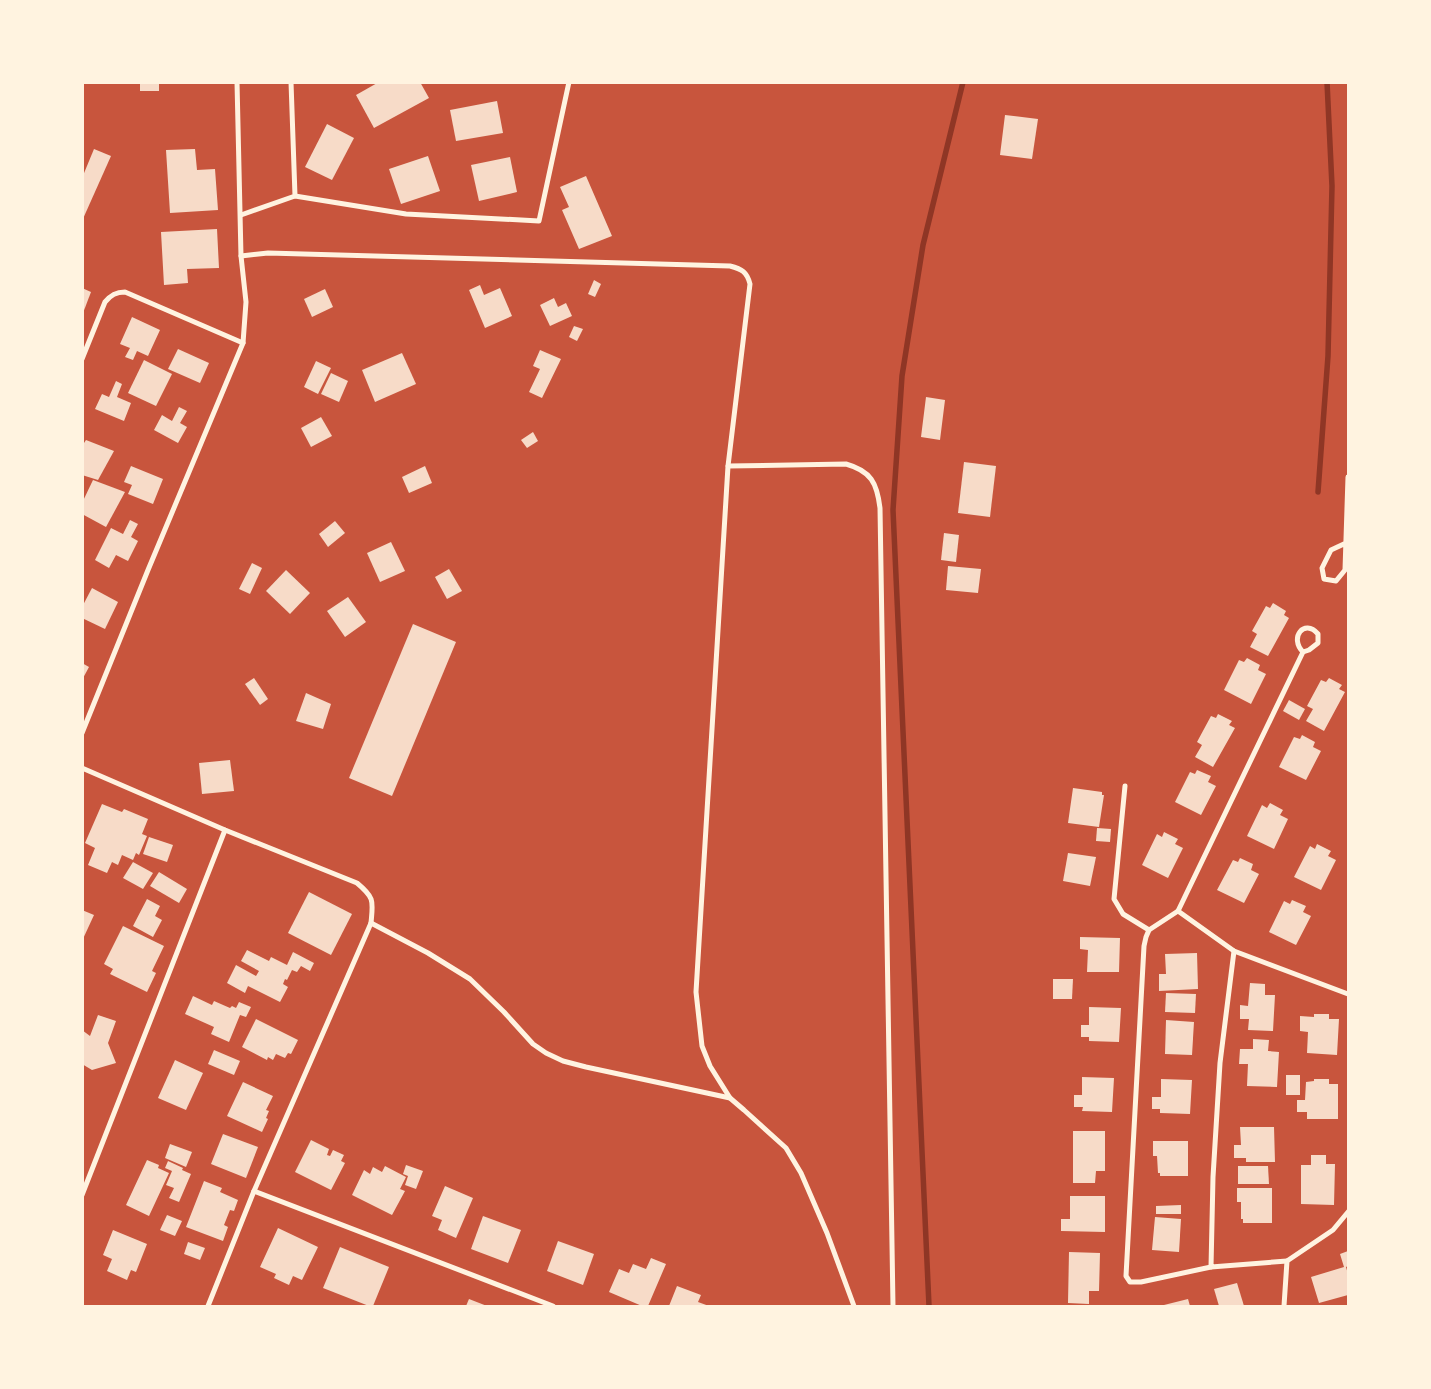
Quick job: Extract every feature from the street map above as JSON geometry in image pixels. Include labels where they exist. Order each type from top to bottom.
[{"type":"street","points":[[82,733],[243,342],[246,302],[241,256],[237,82]]},
{"type":"street","points":[[292,82],[295,196]]},
{"type":"street","points":[[241,215],[295,196],[406,214],[539,221],[569,82]]},
{"type":"street","points":[[241,256],[268,253],[730,266],[741,269],[748,275],[750,284],[728,466],[696,992],[702,1046],[710,1066],[730,1098],[786,1148],[801,1173],[827,1233],[854,1306]]},
{"type":"street","points":[[82,359],[105,302],[117,292],[125,292],[243,342]]},
{"type":"street","points":[[728,466],[846,464],[860,468],[870,477],[878,492],[880,508],[893,1306]]},
{"type":"street","points":[[1346,543],[1331,550],[1322,568],[1324,579],[1336,581],[1345,570],[1346,543],[1348,477]]},
{"type":"street","points":[[1303,652],[1297,642],[1298,636],[1301,630],[1308,627],[1314,629],[1318,634],[1318,643],[1303,652],[1178,911],[1149,930],[1144,946],[1140,986],[1138,1068],[1130,1179],[1126,1276],[1130,1282],[1141,1282],[1211,1267],[1287,1260],[1333,1230],[1348,1212]]},
{"type":"street","points":[[82,768],[225,830],[357,883],[369,894],[373,904],[371,923],[254,1191],[208,1306]]},
{"type":"street","points":[[1126,786],[1114,899],[1123,914],[1149,930]]},
{"type":"street","points":[[82,1195],[225,830]]},
{"type":"street","points":[[1178,911],[1234,952],[1348,994]]},
{"type":"street","points":[[371,923],[428,953],[470,979],[533,1044],[546,1053],[563,1061],[586,1067],[730,1098]]},
{"type":"street","points":[[1211,1267],[1213,1177],[1220,1063],[1234,952]]},
{"type":"street","points":[[254,1191],[553,1306]]},
{"type":"street","points":[[1284,1306],[1287,1260]]},
{"type":"building","points":[[140,82],[159,82],[159,91],[140,91]]},
{"type":"building","points":[[379,82],[420,82],[429,98],[374,128],[356,95]]},
{"type":"building","points":[[497,101],[503,133],[456,141],[450,110]]},
{"type":"building","points":[[1005,115],[1038,119],[1032,159],[1000,155]]},
{"type":"building","points":[[327,124],[354,138],[332,180],[305,167]]},
{"type":"building","points":[[94,149],[111,156],[82,221],[82,178]]},
{"type":"building","points":[[195,149],[197,170],[215,169],[218,210],[170,213],[166,150]]},
{"type":"building","points":[[428,156],[440,191],[401,204],[389,169]]},
{"type":"building","points":[[510,157],[517,192],[479,201],[471,165]]},
{"type":"building","points":[[586,176],[612,236],[579,249],[562,210],[569,207],[560,187]]},
{"type":"building","points":[[217,229],[219,268],[187,269],[188,283],[164,285],[161,232]]},
{"type":"building","points":[[594,280],[601,284],[595,297],[588,294]]},
{"type":"building","points":[[480,285],[484,295],[500,288],[512,316],[485,328],[469,290]]},
{"type":"building","points":[[82,288],[91,292],[83,313],[82,313]]},
{"type":"building","points":[[325,289],[333,307],[312,317],[304,299]]},
{"type":"building","points":[[554,298],[558,307],[566,303],[572,316],[550,326],[540,305]]},
{"type":"building","points":[[132,317],[160,330],[148,356],[137,351],[133,360],[125,357],[130,348],[120,344]]},
{"type":"building","points":[[574,326],[583,329],[577,341],[569,337]]},
{"type":"building","points":[[178,349],[209,363],[200,383],[168,369]]},
{"type":"building","points":[[540,350],[561,359],[542,398],[529,392],[540,369],[533,366]]},
{"type":"building","points":[[402,353],[416,384],[375,402],[362,370]]},
{"type":"building","points":[[144,360],[172,374],[156,406],[128,393]]},
{"type":"building","points":[[316,361],[331,368],[318,394],[304,387]]},
{"type":"building","points":[[331,373],[348,381],[339,402],[321,394]]},
{"type":"building","points":[[116,381],[122,384],[117,397],[131,403],[124,421],[95,409],[102,394],[109,397]]},
{"type":"building","points":[[926,397],[945,400],[940,440],[921,437]]},
{"type":"building","points":[[179,407],[187,411],[180,423],[187,427],[178,443],[154,430],[162,415],[172,421]]},
{"type":"building","points":[[321,417],[332,436],[311,447],[301,428]]},
{"type":"building","points":[[533,432],[538,441],[527,448],[521,440]]},
{"type":"building","points":[[86,440],[114,451],[98,480],[82,475],[82,446]]},
{"type":"building","points":[[964,462],[996,466],[990,517],[958,513]]},
{"type":"building","points":[[131,466],[163,479],[153,504],[128,494],[132,485],[124,482]]},
{"type":"building","points":[[425,466],[432,483],[409,493],[402,477]]},
{"type":"building","points":[[93,480],[125,492],[106,527],[82,514],[82,503]]},
{"type":"building","points":[[130,520],[138,524],[131,537],[138,541],[128,561],[116,555],[109,568],[95,560],[111,528],[123,534]]},
{"type":"building","points":[[335,521],[345,533],[328,547],[319,534]]},
{"type":"building","points":[[944,533],[959,535],[956,562],[941,560]]},
{"type":"building","points":[[391,542],[405,571],[380,582],[367,553]]},
{"type":"building","points":[[252,563],[262,568],[250,594],[239,589]]},
{"type":"building","points":[[948,566],[981,569],[978,593],[946,590]]},
{"type":"building","points":[[449,569],[462,591],[447,599],[435,577]]},
{"type":"building","points":[[286,570],[310,593],[290,614],[266,591]]},
{"type":"building","points":[[92,588],[118,602],[105,629],[82,618],[82,607]]},
{"type":"building","points":[[348,597],[366,622],[345,637],[327,611]]},
{"type":"building","points":[[1273,603],[1286,611],[1284,615],[1289,618],[1268,656],[1250,647],[1257,634],[1252,631],[1266,606],[1270,608]]},
{"type":"building","points":[[413,624],[456,642],[392,796],[349,778]]},
{"type":"building","points":[[1247,658],[1260,665],[1258,670],[1266,674],[1251,704],[1224,690],[1239,660],[1244,662]]},
{"type":"building","points":[[82,663],[89,667],[82,680]]},
{"type":"building","points":[[254,678],[268,699],[260,705],[245,684]]},
{"type":"building","points":[[1329,678],[1342,685],[1339,689],[1345,692],[1324,731],[1306,721],[1313,709],[1307,706],[1321,680],[1326,682]]},
{"type":"building","points":[[306,693],[331,704],[323,729],[296,721]]},
{"type":"building","points":[[1289,700],[1305,709],[1299,720],[1283,711]]},
{"type":"building","points":[[1218,714],[1232,721],[1229,725],[1235,728],[1213,767],[1195,757],[1202,745],[1197,742],[1211,716],[1216,718]]},
{"type":"building","points":[[1302,735],[1315,742],[1313,747],[1321,751],[1306,780],[1279,767],[1294,737],[1300,739]]},
{"type":"building","points":[[230,760],[234,791],[202,794],[199,763]]},
{"type":"building","points":[[1197,770],[1211,776],[1208,782],[1216,786],[1201,815],[1175,802],[1190,772],[1195,774]]},
{"type":"building","points":[[1073,788],[1102,792],[1102,795],[1104,795],[1099,827],[1068,823]]},
{"type":"building","points":[[1270,803],[1283,810],[1280,815],[1288,819],[1274,849],[1247,836],[1262,805],[1267,808]]},
{"type":"building","points":[[102,804],[122,812],[124,809],[148,819],[142,834],[147,836],[139,855],[136,853],[133,860],[122,855],[118,865],[112,862],[107,873],[88,865],[95,848],[85,843]]},
{"type":"building","points":[[1097,828],[1111,829],[1110,842],[1096,841]]},
{"type":"building","points":[[1164,832],[1178,839],[1175,844],[1183,848],[1168,878],[1142,865],[1157,834],[1162,837]]},
{"type":"building","points":[[149,837],[173,845],[167,862],[143,854]]},
{"type":"building","points":[[1317,844],[1331,851],[1328,856],[1336,860],[1321,890],[1294,877],[1310,846],[1315,849]]},
{"type":"building","points":[[1068,853],[1096,857],[1090,886],[1063,881]]},
{"type":"building","points":[[1240,858],[1253,864],[1251,870],[1259,874],[1244,903],[1217,890],[1233,860],[1238,862]]},
{"type":"building","points":[[133,862],[153,873],[143,889],[123,878]]},
{"type":"building","points":[[159,872],[187,889],[179,903],[150,886]]},
{"type":"building","points":[[309,892],[352,914],[331,955],[288,933]]},
{"type":"building","points":[[147,899],[160,906],[155,916],[162,920],[153,937],[133,926]]},
{"type":"building","points":[[1292,900],[1306,906],[1303,912],[1311,916],[1296,945],[1269,932],[1284,901],[1290,904]]},
{"type":"building","points":[[82,910],[94,915],[82,941]]},
{"type":"building","points":[[123,926],[164,946],[152,971],[156,973],[147,992],[110,974],[113,969],[104,964]]},
{"type":"building","points":[[1080,937],[1120,938],[1119,972],[1087,972],[1088,950],[1080,949]]},
{"type":"building","points":[[247,950],[269,961],[271,957],[287,965],[293,952],[314,963],[310,971],[301,966],[297,972],[292,970],[283,984],[288,987],[280,1002],[248,986],[245,993],[227,983],[236,965],[256,976],[259,971],[241,961]]},
{"type":"building","points":[[1197,953],[1198,989],[1159,991],[1159,974],[1166,974],[1165,954]]},
{"type":"building","points":[[1053,979],[1073,979],[1072,999],[1053,999]]},
{"type":"building","points":[[1250,983],[1265,984],[1265,995],[1275,995],[1273,1031],[1248,1030],[1249,1019],[1240,1019],[1240,1005],[1248,1006]]},
{"type":"building","points":[[1166,993],[1196,994],[1195,1013],[1165,1012]]},
{"type":"building","points":[[193,996],[212,1005],[214,1001],[230,1008],[232,1006],[236,1008],[239,1002],[251,1007],[246,1017],[240,1015],[229,1042],[211,1034],[214,1027],[185,1014]]},
{"type":"building","points":[[1089,1007],[1121,1008],[1119,1042],[1089,1041],[1089,1037],[1081,1037],[1081,1025],[1089,1025]]},
{"type":"building","points":[[1314,1014],[1329,1014],[1329,1019],[1339,1019],[1337,1055],[1307,1053],[1308,1032],[1300,1031],[1300,1016],[1314,1017]]},
{"type":"building","points":[[98,1015],[116,1021],[108,1043],[116,1063],[92,1070],[82,1064],[82,1030],[90,1036]]},
{"type":"building","points":[[256,1019],[298,1040],[291,1054],[288,1053],[285,1058],[276,1054],[273,1060],[268,1057],[267,1060],[242,1047]]},
{"type":"building","points":[[1166,1020],[1194,1022],[1192,1055],[1165,1054]]},
{"type":"building","points":[[1253,1039],[1269,1040],[1268,1051],[1279,1052],[1277,1087],[1247,1086],[1248,1064],[1239,1064],[1240,1049],[1253,1049]]},
{"type":"building","points":[[214,1050],[240,1061],[234,1075],[208,1064]]},
{"type":"building","points":[[175,1060],[203,1073],[186,1110],[158,1098]]},
{"type":"building","points":[[1286,1075],[1300,1075],[1300,1095],[1286,1095]]},
{"type":"building","points":[[1082,1077],[1114,1078],[1112,1112],[1082,1111],[1083,1107],[1074,1107],[1074,1095],[1082,1095]]},
{"type":"building","points":[[1161,1079],[1192,1080],[1190,1114],[1160,1113],[1160,1109],[1152,1109],[1152,1097],[1161,1097]]},
{"type":"building","points":[[1314,1079],[1329,1079],[1329,1084],[1338,1084],[1338,1119],[1307,1119],[1307,1112],[1297,1112],[1297,1100],[1305,1100],[1306,1082],[1314,1081]]},
{"type":"building","points":[[243,1082],[273,1096],[266,1110],[269,1111],[266,1118],[268,1119],[262,1132],[227,1116]]},
{"type":"building","points":[[1240,1127],[1274,1127],[1275,1162],[1246,1162],[1246,1158],[1234,1158],[1234,1145],[1241,1145]]},
{"type":"building","points":[[1073,1131],[1105,1131],[1105,1171],[1096,1171],[1095,1183],[1073,1183]]},
{"type":"building","points":[[223,1134],[258,1147],[246,1178],[211,1164]]},
{"type":"building","points":[[311,1140],[329,1149],[327,1155],[330,1156],[333,1150],[344,1155],[341,1161],[345,1163],[331,1190],[295,1172]]},
{"type":"building","points":[[1153,1141],[1188,1141],[1188,1176],[1160,1176],[1160,1173],[1158,1173],[1157,1156],[1153,1156]]},
{"type":"building","points":[[170,1144],[192,1152],[186,1167],[165,1158]]},
{"type":"building","points":[[1311,1155],[1326,1155],[1326,1164],[1335,1164],[1334,1205],[1301,1204],[1301,1165],[1311,1165]]},
{"type":"building","points":[[147,1160],[159,1165],[158,1168],[169,1173],[149,1216],[126,1205]]},
{"type":"building","points":[[168,1161],[191,1174],[179,1202],[169,1198],[174,1188],[166,1185],[172,1171],[165,1168]]},
{"type":"building","points":[[406,1165],[423,1171],[416,1189],[405,1185],[408,1176],[403,1174]]},
{"type":"building","points":[[385,1166],[406,1177],[400,1189],[405,1191],[392,1215],[352,1195],[364,1170],[370,1174],[373,1167],[382,1172]]},
{"type":"building","points":[[1238,1166],[1268,1166],[1269,1184],[1238,1184]]},
{"type":"building","points":[[204,1181],[222,1188],[220,1192],[238,1200],[234,1211],[230,1210],[224,1225],[228,1227],[223,1241],[186,1227]]},
{"type":"building","points":[[445,1186],[473,1198],[456,1238],[438,1230],[442,1220],[432,1216]]},
{"type":"building","points":[[1237,1188],[1272,1188],[1272,1223],[1243,1223],[1243,1219],[1241,1219],[1241,1202],[1237,1202]]},
{"type":"building","points":[[1070,1196],[1105,1196],[1105,1232],[1061,1231],[1061,1219],[1070,1219]]},
{"type":"building","points":[[1181,1205],[1181,1214],[1156,1214],[1156,1206]]},
{"type":"building","points":[[167,1215],[182,1221],[175,1236],[160,1230]]},
{"type":"building","points":[[483,1216],[521,1230],[508,1263],[471,1249]]},
{"type":"building","points":[[1155,1217],[1181,1219],[1179,1252],[1152,1250]]},
{"type":"building","points":[[278,1228],[318,1247],[302,1280],[293,1276],[289,1285],[274,1278],[276,1274],[260,1267]]},
{"type":"building","points":[[113,1230],[147,1244],[136,1272],[131,1270],[127,1280],[107,1271],[112,1259],[103,1255]]},
{"type":"building","points":[[558,1241],[594,1254],[583,1285],[547,1271]]},
{"type":"building","points":[[188,1242],[205,1248],[200,1260],[184,1254]]},
{"type":"building","points":[[340,1247],[389,1267],[373,1306],[323,1288]]},
{"type":"building","points":[[1348,1251],[1348,1266],[1346,1267],[1348,1295],[1319,1303],[1311,1277],[1344,1267],[1340,1254]]},
{"type":"building","points":[[1069,1252],[1100,1253],[1099,1291],[1089,1291],[1089,1304],[1068,1303]]},
{"type":"building","points":[[651,1258],[666,1264],[648,1306],[642,1306],[609,1292],[619,1269],[629,1273],[633,1264],[646,1269]]},
{"type":"building","points":[[1237,1283],[1244,1306],[1219,1306],[1214,1289]]},
{"type":"building","points":[[677,1286],[701,1295],[698,1302],[709,1306],[669,1306]]},
{"type":"building","points":[[469,1299],[487,1306],[466,1306]]},
{"type":"building","points":[[1188,1299],[1190,1306],[1160,1306]]},
{"type":"waterway","points":[[929,1306],[893,510],[902,376],[923,245],[963,82]]},
{"type":"waterway","points":[[1318,492],[1328,356],[1332,186],[1327,82]]}]
